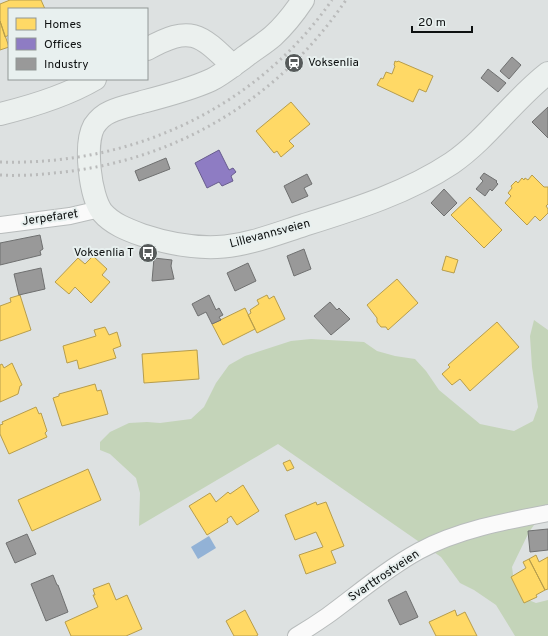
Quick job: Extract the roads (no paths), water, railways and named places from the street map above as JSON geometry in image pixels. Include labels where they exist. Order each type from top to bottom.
[{"type":"street","points":[[100,209],[95,193],[88,149],[91,133],[98,121],[110,112],[186,90],[213,79],[233,66],[273,35],[298,8],[303,0]]},
{"type":"street","points":[[148,48],[165,39],[186,35],[199,38],[211,45],[233,66]]},
{"type":"street","name":"Lillevannsveien","points":[[100,209],[111,220],[133,231],[169,243],[187,246],[220,247],[245,243],[276,234],[359,208],[403,190],[433,175],[460,158],[528,90],[548,73]]},
{"type":"street","points":[[0,114],[46,101],[93,80]]},
{"type":"street","name":"Jerpefaret","points":[[0,225],[70,216],[100,209]]},
{"type":"street","name":"Svarttrostveien","points":[[296,636],[326,617],[386,572],[420,551],[469,531],[548,513]]},
{"type":"water","points":[[209,536],[216,548],[198,559],[191,547]]},
{"type":"railway","points":[[0,162],[49,161],[96,154],[143,141],[187,123],[228,100],[266,72],[301,38],[332,0]]},
{"type":"railway","points":[[0,175],[54,173],[98,167],[141,155],[182,140],[220,120],[256,96],[289,68],[319,36],[346,0]]},
{"type":"place","name":"Voksenlia","points":[[294,63]]},
{"type":"place","name":"Voksenlia T","points":[[148,253]]}]
